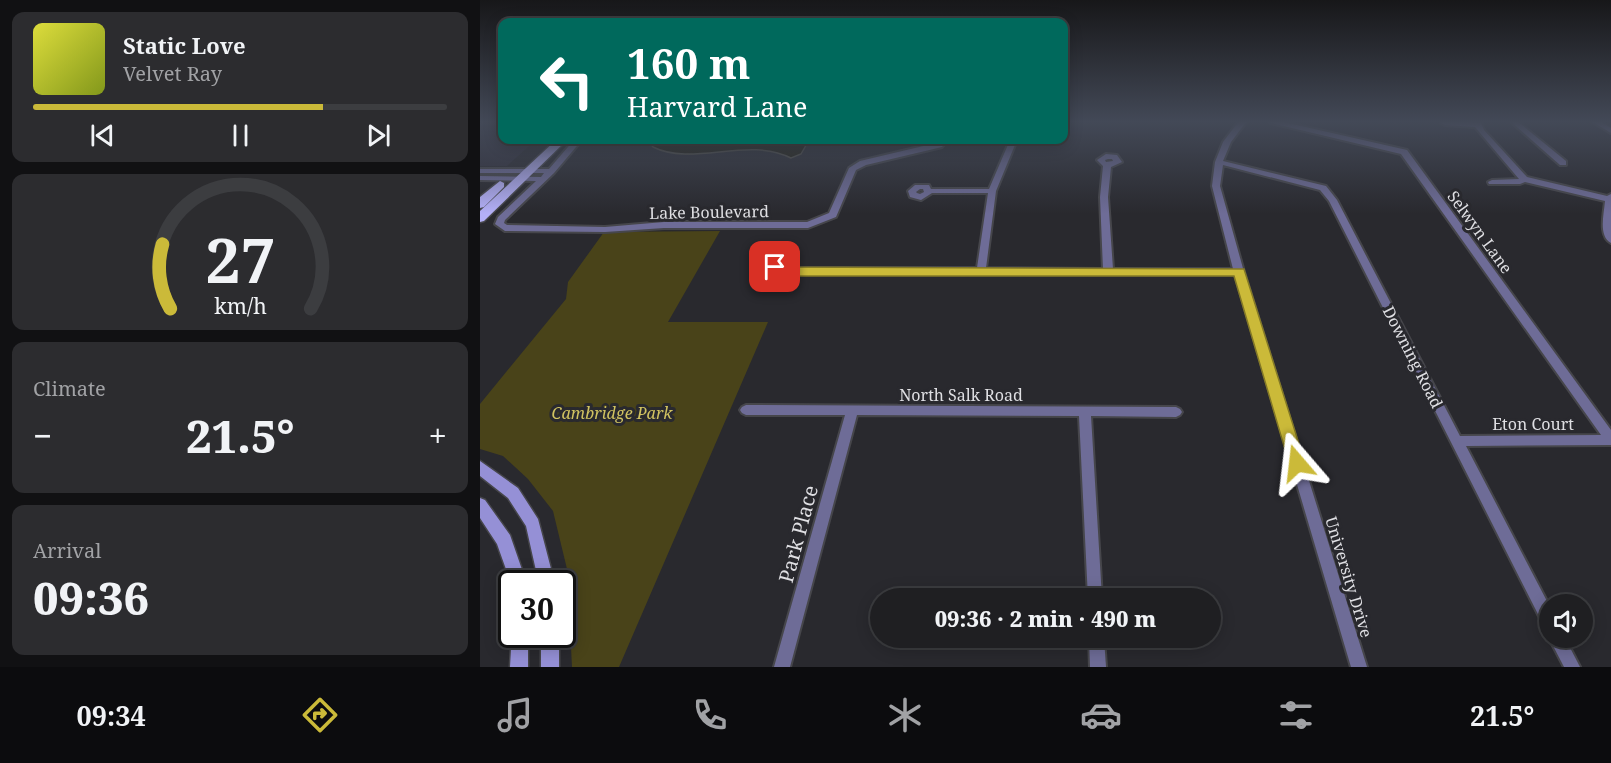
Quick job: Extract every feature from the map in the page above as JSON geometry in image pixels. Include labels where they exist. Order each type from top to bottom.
[{"type":"main road","points":[[480,218],[538,152]]},
{"type":"main road","points":[[480,204],[547,152]]},
{"type":"main road","points":[[480,467],[513,493],[533,524],[544,570]]},
{"type":"main road","points":[[480,505],[504,540],[514,570]]},
{"type":"main road","points":[[519,648],[519,667]]},
{"type":"main road","points":[[550,648],[550,667]]},
{"type":"street","name":"Lake Boulevard","points":[[567,152],[501,219],[499,224],[505,228],[808,225],[833,216],[853,168],[863,163],[906,152]]},
{"type":"street","points":[[981,272],[992,191],[1008,152]]},
{"type":"street","name":"University Drive","points":[[1223,152],[1219,162],[1216,186],[1239,272],[1359,667]]},
{"type":"street","name":"Selwyn Lane","points":[[1404,152],[1611,440]]},
{"type":"street","points":[[1499,152],[1524,179],[1610,198],[1607,230],[1611,240]]},
{"type":"street","points":[[1551,152],[1563,162]]},
{"type":"street","name":"Downing Road","points":[[1219,162],[1323,188],[1333,200],[1539,602]]},
{"type":"street","points":[[1107,165],[1104,197],[1108,272]]},
{"type":"street","points":[[480,171],[542,180]]},
{"type":"street","points":[[480,178],[551,171]]},
{"type":"street","points":[[1492,182],[1520,182],[1524,179]]},
{"type":"street","points":[[929,192],[992,191]]},
{"type":"street","points":[[781,272],[1239,272]]},
{"type":"street","name":"North Salk Road","points":[[746,410],[1176,412]]},
{"type":"street","points":[[1085,411],[1094,588]]},
{"type":"street","name":"Park Place","points":[[782,667],[852,412]]},
{"type":"street","name":"Eton Court","points":[[1456,441],[1611,440]]},
{"type":"street","points":[[1097,648],[1098,667]]},
{"type":"street","points":[[1562,648],[1572,667]]},
{"type":"shaded area","points":[[480,152],[522,152],[507,166],[480,166]]},
{"type":"shaded area","points":[[670,152],[713,152],[703,153]]},
{"type":"shaded area","points":[[774,152],[802,152],[791,158]]},
{"type":"green space","name":"Cambridge Park","points":[[720,231],[668,322],[768,322],[619,667],[572,667],[571,648],[576,648],[576,570],[567,570],[553,511],[528,479],[503,456],[480,449],[480,404],[566,299],[568,282],[604,232]]},
{"type":"route","points":[[775,267],[781,272],[1239,272],[1297,463]]}]
